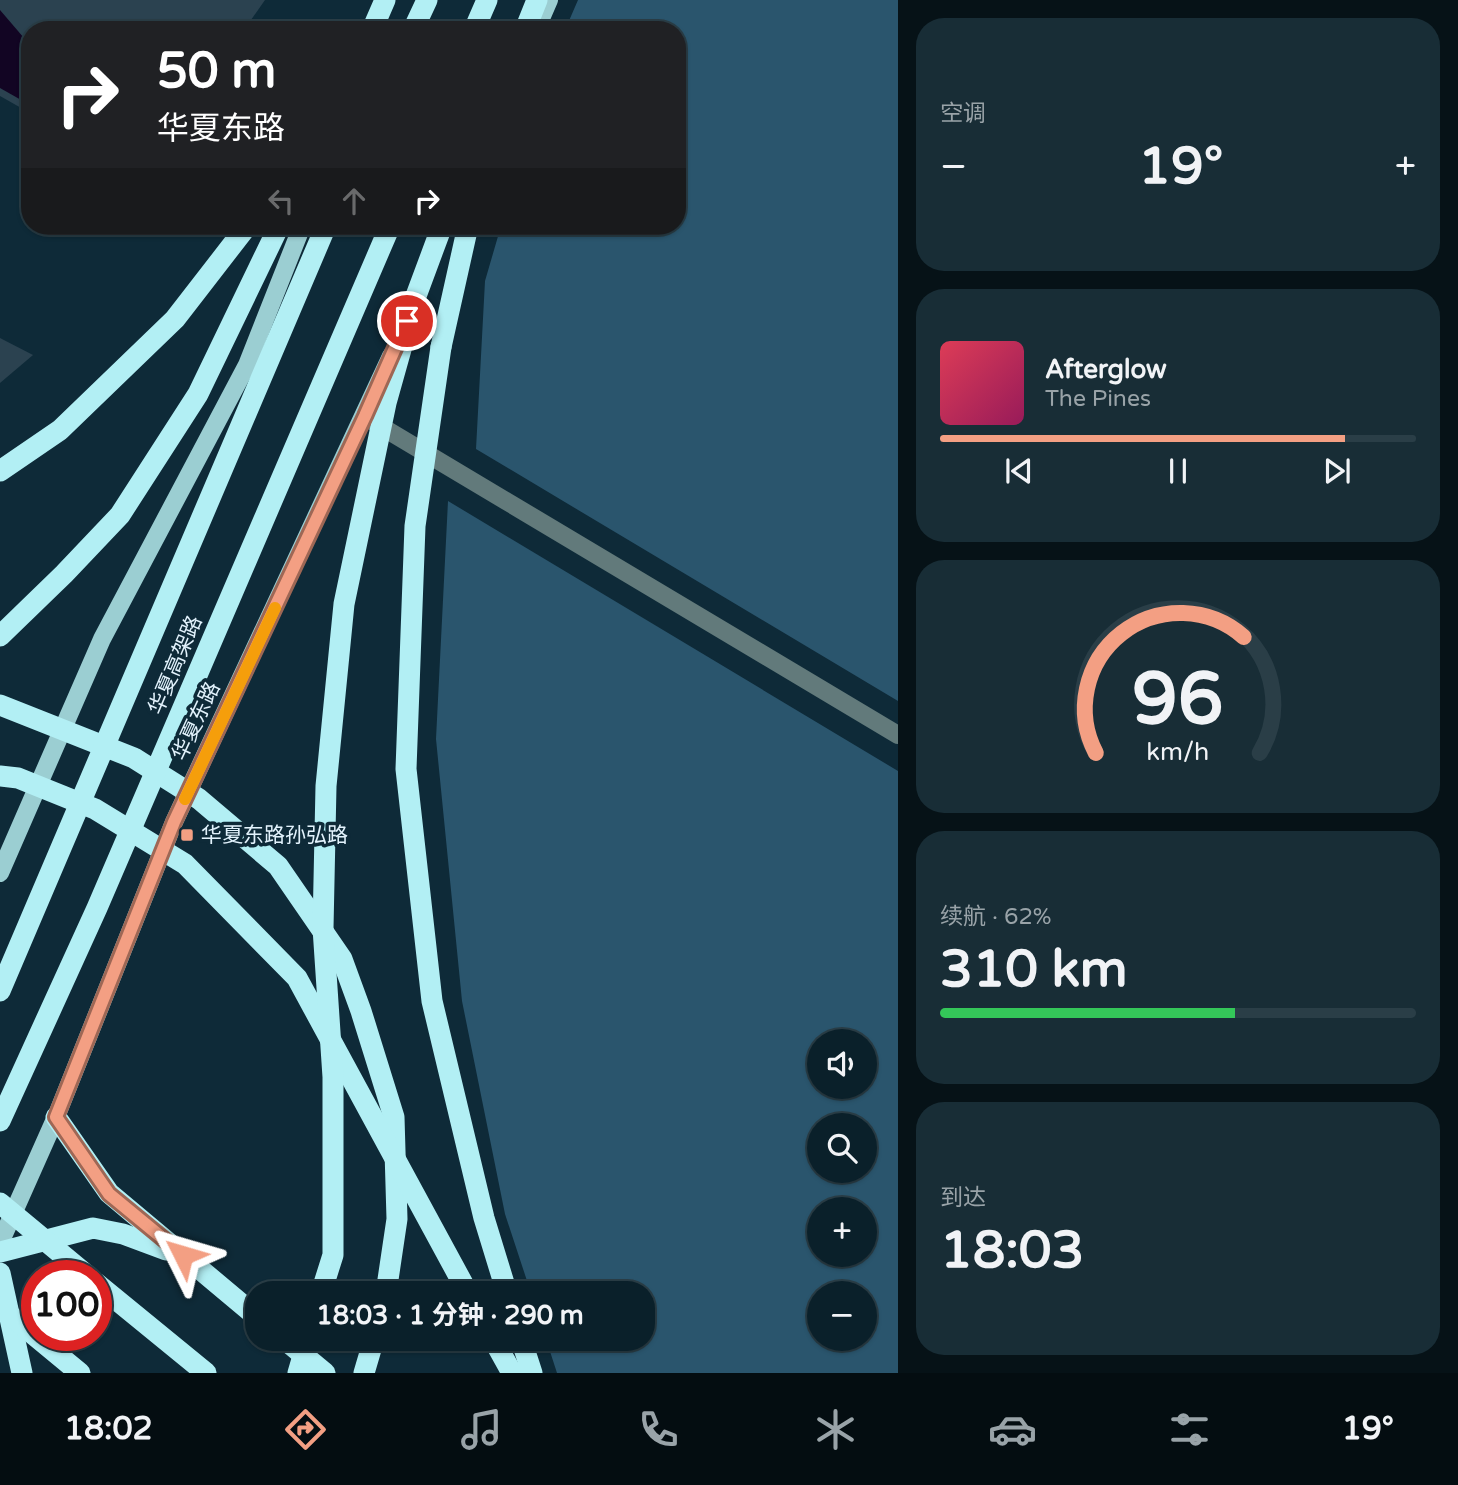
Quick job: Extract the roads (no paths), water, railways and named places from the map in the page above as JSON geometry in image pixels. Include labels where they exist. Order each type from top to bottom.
[{"type":"highway","points":[[376,21],[385,0]]},
{"type":"highway","points":[[417,21],[427,0]]},
{"type":"highway","points":[[478,21],[487,0]]},
{"type":"highway","points":[[530,21],[538,0]]},
{"type":"highway","points":[[0,471],[60,430],[175,319],[240,235]]},
{"type":"highway","points":[[0,636],[120,516],[198,394],[275,235]]},
{"type":"highway","name":"华夏高架路","points":[[0,992],[322,235]]},
{"type":"highway","name":"华夏高架路","points":[[0,1121],[97,908],[386,235]]},
{"type":"highway","points":[[324,1281],[333,1242],[333,1077],[323,928],[326,786],[344,604],[386,403],[416,296],[439,235]]},
{"type":"highway","points":[[466,235],[441,347],[415,526],[406,769],[432,1002],[484,1218],[503,1281]]},
{"type":"highway","points":[[0,705],[134,758],[199,799],[278,866],[342,959],[394,1117],[397,1219],[388,1281]]},
{"type":"highway","points":[[0,776],[18,778],[96,809],[185,864],[297,978],[461,1281]]},
{"type":"highway","points":[[56,1117],[109,1194],[245,1307]]},
{"type":"highway","points":[[0,1203],[69,1260]]},
{"type":"highway","points":[[0,1252],[93,1228],[152,1242],[201,1270]]},
{"type":"highway","points":[[0,1273],[22,1373]]},
{"type":"highway","points":[[112,1296],[206,1373]]},
{"type":"highway","points":[[0,1307],[80,1373]]},
{"type":"highway","points":[[298,1351],[325,1373]]},
{"type":"highway","points":[[298,1373],[304,1351]]},
{"type":"highway","points":[[364,1373],[370,1351]]},
{"type":"highway","points":[[500,1351],[512,1373]]},
{"type":"highway","points":[[525,1351],[532,1373]]},
{"type":"main road","points":[[374,21],[379,0]]},
{"type":"main road","points":[[540,21],[549,0]]},
{"type":"main road","points":[[0,873],[102,639],[247,365],[298,235]]},
{"type":"main road","name":"华夏东路","points":[[0,1243],[56,1117],[174,822],[365,416],[445,235]]},
{"type":"street","points":[[365,416],[898,735]]},
{"type":"place","name":"华夏东路孙弘路","points":[[187,835]]}]
